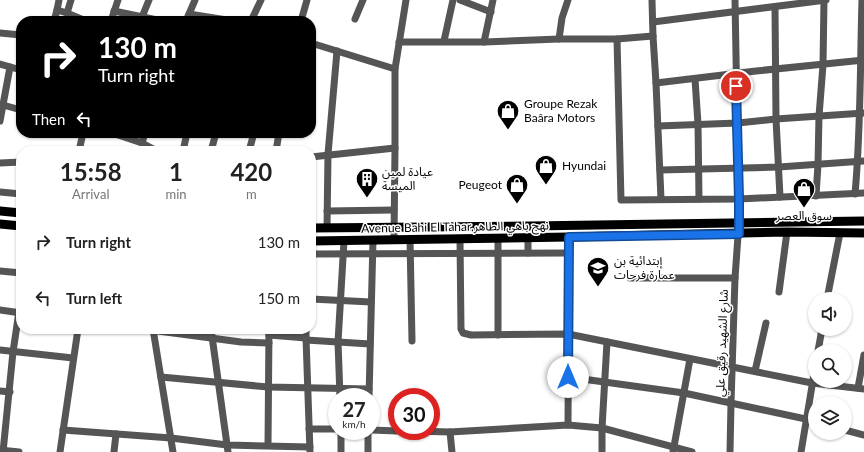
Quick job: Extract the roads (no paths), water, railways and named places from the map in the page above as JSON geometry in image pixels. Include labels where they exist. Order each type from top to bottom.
[{"type":"main road","points":[[0,211],[16,213]]},
{"type":"main road","name":"Avenue Bahi El Tahar,نهج باهي الطاهر","points":[[316,228],[864,221]]},
{"type":"main road","points":[[0,224],[16,226]]},
{"type":"main road","name":"Avenue Bahi El Tahar,نهج باهي الطاهر","points":[[316,241],[788,232],[864,233]]},
{"type":"street","points":[[55,16],[59,0]]},
{"type":"street","points":[[66,13],[71,0]]},
{"type":"street","points":[[112,16],[118,0]]},
{"type":"street","points":[[142,16],[149,0]]},
{"type":"street","points":[[189,16],[195,0]]},
{"type":"street","points":[[254,16],[262,0]]},
{"type":"street","points":[[302,16],[307,0]]},
{"type":"street","points":[[355,19],[363,0]]},
{"type":"street","points":[[394,240],[395,69],[406,0]]},
{"type":"street","points":[[444,42],[453,0]]},
{"type":"street","points":[[460,0],[491,12]]},
{"type":"street","points":[[484,42],[493,0]]},
{"type":"street","points":[[559,39],[562,18],[568,0]]},
{"type":"street","points":[[652,0],[661,199]]},
{"type":"street","name":"شارع الشهيد رقيق علي","points":[[730,452],[735,278],[739,234],[735,0]]},
{"type":"street","points":[[764,0],[765,8]]},
{"type":"street","points":[[652,22],[825,0],[816,196]]},
{"type":"street","points":[[855,194],[861,161],[862,0]]},
{"type":"street","points":[[776,7],[776,119],[780,197]]},
{"type":"street","points":[[57,10],[74,16]]},
{"type":"street","points":[[114,11],[137,16]]},
{"type":"street","points":[[0,32],[16,35]]},
{"type":"street","points":[[399,42],[617,39],[653,36]]},
{"type":"street","points":[[617,39],[621,200],[739,199],[864,193]]},
{"type":"street","points":[[316,44],[395,69]]},
{"type":"street","points":[[327,228],[328,154],[337,51]]},
{"type":"street","points":[[656,83],[775,68],[862,60]]},
{"type":"street","points":[[0,64],[16,69]]},
{"type":"street","points":[[0,117],[10,67]]},
{"type":"street","points":[[696,79],[699,199]]},
{"type":"street","points":[[3,105],[16,109]]},
{"type":"street","points":[[658,126],[862,113]]},
{"type":"street","points":[[127,138],[148,146]]},
{"type":"street","points":[[142,143],[144,138]]},
{"type":"street","points":[[316,156],[395,148]]},
{"type":"street","points":[[660,170],[779,167],[861,161]]},
{"type":"street","points":[[0,163],[16,162]]},
{"type":"street","points":[[0,192],[16,194]]},
{"type":"street","points":[[328,211],[394,210]]},
{"type":"street","points":[[779,292],[788,232]]},
{"type":"street","points":[[828,292],[840,233]]},
{"type":"street","points":[[568,425],[569,237]]},
{"type":"street","points":[[498,238],[498,335]]},
{"type":"street","points":[[528,238],[528,253]]},
{"type":"street","points":[[410,239],[412,341]]},
{"type":"street","points":[[460,239],[461,331],[463,333],[471,335],[568,334],[808,382]]},
{"type":"street","points":[[339,388],[338,342],[344,240]]},
{"type":"street","points":[[369,388],[373,240]]},
{"type":"street","points":[[316,254],[569,253]]},
{"type":"street","points":[[0,271],[16,272]]},
{"type":"street","points":[[630,278],[735,278]]},
{"type":"street","points":[[316,299],[371,302]]},
{"type":"street","points":[[0,310],[16,312]]},
{"type":"street","points":[[755,371],[766,322]]},
{"type":"street","points":[[16,334],[2,451],[19,452]]},
{"type":"street","points":[[60,452],[77,334]]},
{"type":"street","points":[[155,334],[160,377],[173,452]]},
{"type":"street","points":[[180,334],[241,342],[269,343]]},
{"type":"street","points":[[212,334],[227,448]]},
{"type":"street","points":[[268,445],[269,334]]},
{"type":"street","points":[[280,334],[306,339],[370,344]]},
{"type":"street","points":[[63,430],[171,438],[227,448],[268,445],[310,449],[306,334]]},
{"type":"street","points":[[602,452],[606,342]]},
{"type":"street","points":[[0,350],[73,358]]},
{"type":"street","points":[[861,388],[864,355]]},
{"type":"street","points":[[674,450],[690,359]]},
{"type":"street","points":[[160,377],[268,387],[328,389]]},
{"type":"street","points":[[568,377],[684,393],[807,419]]},
{"type":"street","points":[[801,452],[811,388]]},
{"type":"street","points":[[0,390],[10,392]]},
{"type":"street","points":[[440,432],[568,425],[602,428],[674,450],[692,452]]},
{"type":"street","points":[[310,429],[328,429]]},
{"type":"street","points":[[450,432],[452,452]]},
{"type":"street","points":[[852,432],[864,435]]},
{"type":"street","points":[[114,452],[116,434]]},
{"type":"street","points":[[341,440],[341,452]]},
{"type":"street","points":[[368,452],[369,440]]},
{"type":"place","name":"Groupe Rezak Baâra Motors","points":[[508,130]]},
{"type":"place","name":"Hyundai","points":[[546,186]]},
{"type":"place","name":"عيادة لمين الميسة","points":[[367,198]]},
{"type":"place","name":"Peugeot","points":[[517,204]]},
{"type":"place","name":"سوق العصر","points":[[804,208]]},
{"type":"place","name":"إبتدائية بن عمارة فرحات","points":[[598,288]]}]
